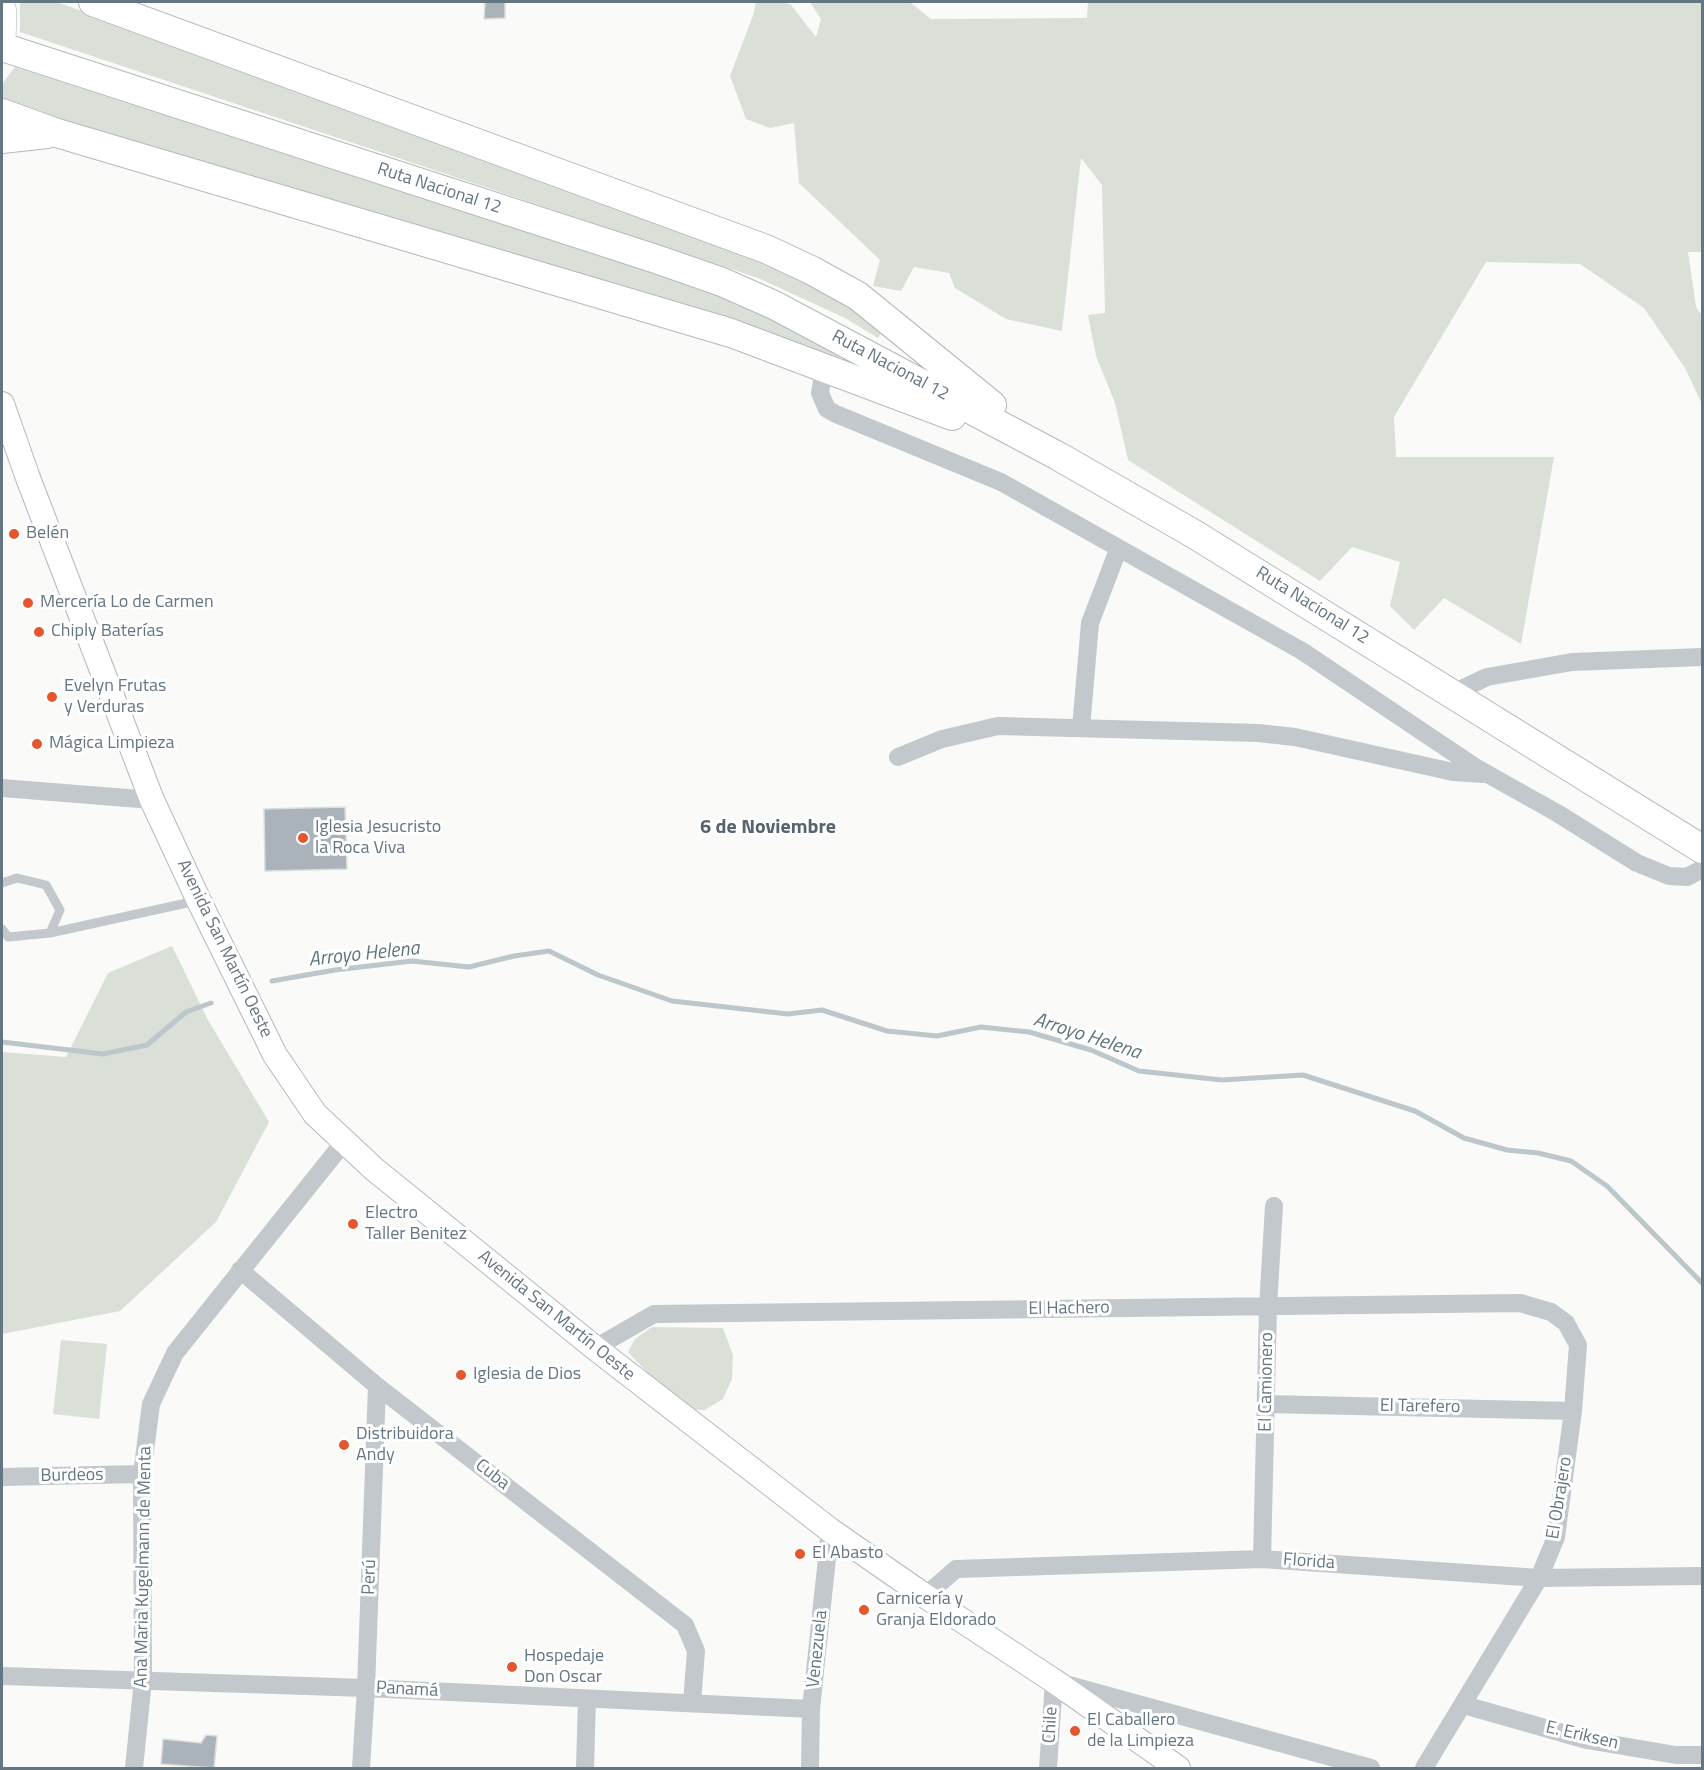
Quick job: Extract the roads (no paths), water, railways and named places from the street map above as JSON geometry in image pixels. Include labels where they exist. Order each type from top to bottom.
[{"type":"highway","points":[[93,2],[744,241],[802,266],[858,296],[960,380],[1058,456]]},
{"type":"highway","name":"Ruta Nacional 12","points":[[8,47],[722,282],[774,305],[1058,456],[1194,534],[1454,693],[1702,849]]},
{"type":"highway","points":[[2,113],[57,133],[731,333],[1058,456]]},
{"type":"highway","points":[[2,140],[57,133]]},
{"type":"main road","points":[[2,8],[3,38],[8,47]]},
{"type":"main road","name":"Avenida San Martín Oeste","points":[[2,404],[32,489],[152,800],[275,1055],[315,1114],[344,1142],[595,1348],[830,1530],[1054,1681],[1178,1768]]},
{"type":"street","points":[[824,368],[820,393],[827,409],[1001,482],[1118,550],[1302,651],[1488,774],[1557,813],[1637,863],[1669,876],[1687,877],[1702,869]]},
{"type":"street","points":[[1081,728],[1090,623],[1118,550]]},
{"type":"street","points":[[1454,693],[1487,677],[1572,662],[1702,657]]},
{"type":"street","points":[[898,757],[942,739],[998,726],[1258,733],[1295,737],[1453,772],[1488,774]]},
{"type":"street","points":[[2,788],[152,800]]},
{"type":"street","name":"Ana Maria Kugelmann de Menta","points":[[134,1768],[143,1680],[142,1474],[151,1404],[175,1353],[344,1142]]},
{"type":"street","name":"El Camionero","points":[[1262,1559],[1268,1307],[1275,1206]]},
{"type":"street","name":"Cuba","points":[[240,1270],[377,1386],[685,1625],[696,1651],[692,1703]]},
{"type":"street","name":"El Hachero","points":[[595,1348],[654,1314],[1521,1303],[1551,1312]]},
{"type":"street","name":"El Obrajero","points":[[1424,1768],[1539,1578],[1556,1537],[1573,1411],[1578,1345],[1566,1323],[1551,1312]]},
{"type":"street","name":"Perú","points":[[361,1768],[377,1386]]},
{"type":"street","name":"El Tarefero","points":[[1266,1404],[1573,1411]]},
{"type":"street","name":"Burdeos","points":[[2,1477],[142,1474]]},
{"type":"street","name":"Venezuela","points":[[810,1768],[812,1709],[830,1530]]},
{"type":"street","name":"Florida","points":[[925,1596],[956,1569],[1262,1559],[1539,1578],[1702,1576]]},
{"type":"street","name":"Panamá","points":[[2,1676],[366,1688],[812,1709]]},
{"type":"street","points":[[1054,1681],[1371,1768]]},
{"type":"street","name":"Chile","points":[[1048,1768],[1054,1681]]},
{"type":"street","points":[[585,1768],[587,1699]]},
{"type":"street","name":"E. Eriksen","points":[[1464,1705],[1587,1740],[1676,1755],[1702,1755]]},
{"type":"lane","points":[[2,883],[17,878],[46,885],[60,910],[50,933]]},
{"type":"lane","points":[[2,929],[8,937],[50,933],[199,901]]},
{"type":"waterway","name":"Arroyo Helena","points":[[272,981],[335,970],[412,961],[469,967],[514,956],[549,951],[598,975],[672,1001],[788,1014],[822,1010],[887,1031],[937,1036],[981,1027],[1029,1032],[1091,1050],[1139,1071],[1222,1080],[1303,1075],[1415,1111],[1464,1138],[1507,1150],[1538,1153],[1571,1161],[1607,1186],[1702,1283]]},
{"type":"waterway","name":"Arroyo Helena","points":[[2,1042],[103,1054],[147,1045],[186,1012],[211,1003]]},
{"type":"place","name":"Belén","points":[[14,534]]},
{"type":"place","name":"Mercería Lo de Carmen","points":[[28,603]]},
{"type":"place","name":"Chiply Baterías","points":[[39,632]]},
{"type":"place","name":"Evelyn Frutas y Verduras","points":[[52,697]]},
{"type":"place","name":"Mágica Limpieza","points":[[37,744]]},
{"type":"place","name":"Iglesia Jesucristo la Roca Viva","points":[[303,838]]},
{"type":"place","name":"Electro Taller Benitez","points":[[353,1224]]},
{"type":"place","name":"Iglesia de Dios","points":[[461,1375]]},
{"type":"place","name":"Distribuidora Andy","points":[[344,1445]]},
{"type":"place","name":"El Abasto","points":[[800,1554]]},
{"type":"place","name":"Carnicería y Granja Eldorado","points":[[864,1610]]},
{"type":"place","name":"Hospedaje Don Oscar","points":[[512,1667]]},
{"type":"place","name":"El Caballero de la Limpieza","points":[[1075,1731]]},
{"type":"district","name":"6 de Noviembre","points":[[768,828]]}]
